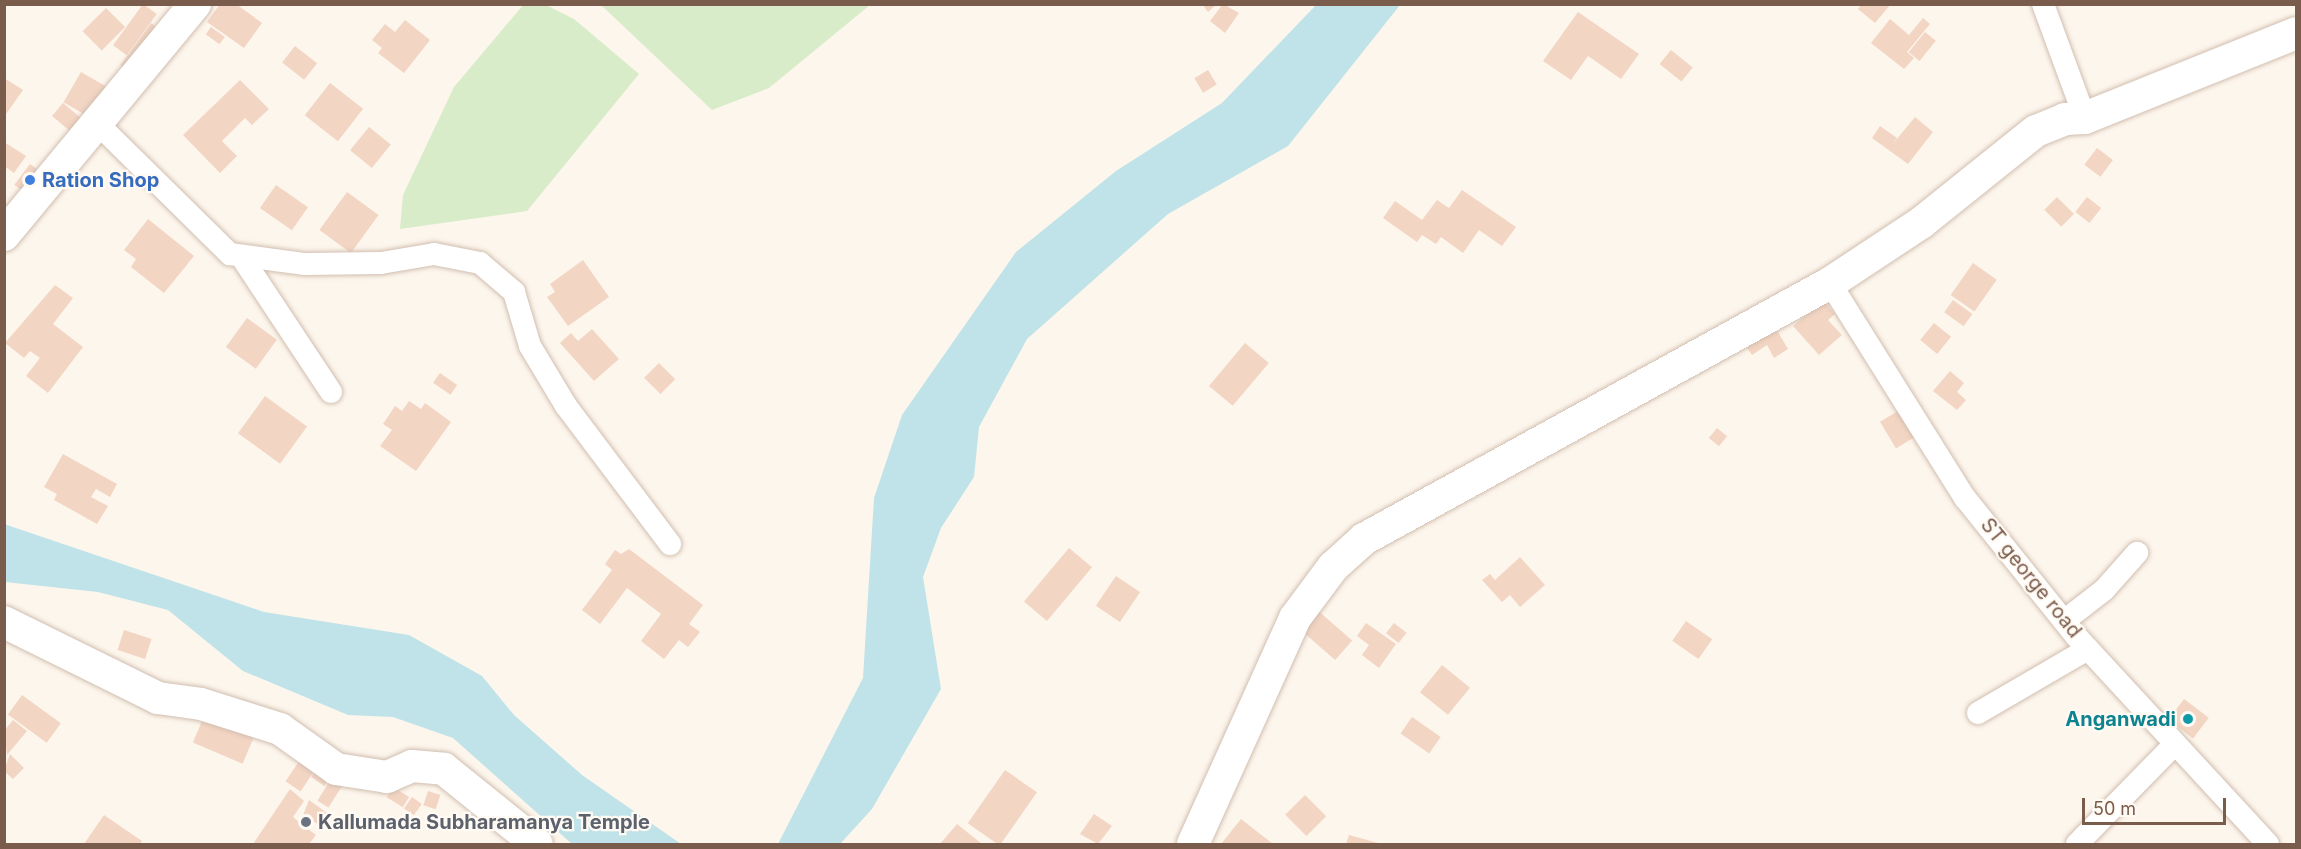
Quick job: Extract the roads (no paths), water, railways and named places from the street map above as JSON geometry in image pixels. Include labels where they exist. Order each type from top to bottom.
[{"type":"main road","points":[[4,235],[195,4]]},
{"type":"main road","points":[[1192,844],[1295,618],[1333,567],[1364,539],[1830,283],[1921,223],[2036,131],[2065,119],[2085,118],[2296,33]]},
{"type":"main road","points":[[4,622],[158,698],[243,715],[280,729],[336,769],[387,777],[412,766],[444,769],[537,844]]},
{"type":"street","points":[[2043,4],[2085,118]]},
{"type":"street","points":[[98,123],[230,254],[305,264],[381,263],[434,254],[480,264],[514,292],[530,346],[566,406],[670,544]]},
{"type":"street","points":[[241,256],[331,392]]},
{"type":"street","name":"ST george road","points":[[1830,283],[1965,498],[2088,649],[2268,844]]},
{"type":"street","points":[[2064,621],[2104,590],[2137,553]]},
{"type":"street","points":[[1978,713],[2088,649]]},
{"type":"street","points":[[2077,844],[2175,744]]},
{"type":"water","points":[[1316,5],[1400,5],[1288,146],[1168,214],[1027,339],[979,427],[974,477],[941,528],[923,577],[941,689],[872,809],[840,844],[778,844],[863,678],[874,498],[902,415],[1016,252],[1116,171],[1222,103]]},
{"type":"water","points":[[4,524],[264,612],[409,635],[482,676],[514,715],[582,775],[681,844],[572,844],[453,738],[393,717],[348,715],[243,671],[168,610],[98,592],[5,582]]},
{"type":"place","name":"Ration Shop","points":[[30,180]]},
{"type":"place","name":"Anganwadi","points":[[2188,719]]},
{"type":"place","name":"Kallumada Subharamanya Temple","points":[[306,822]]}]
